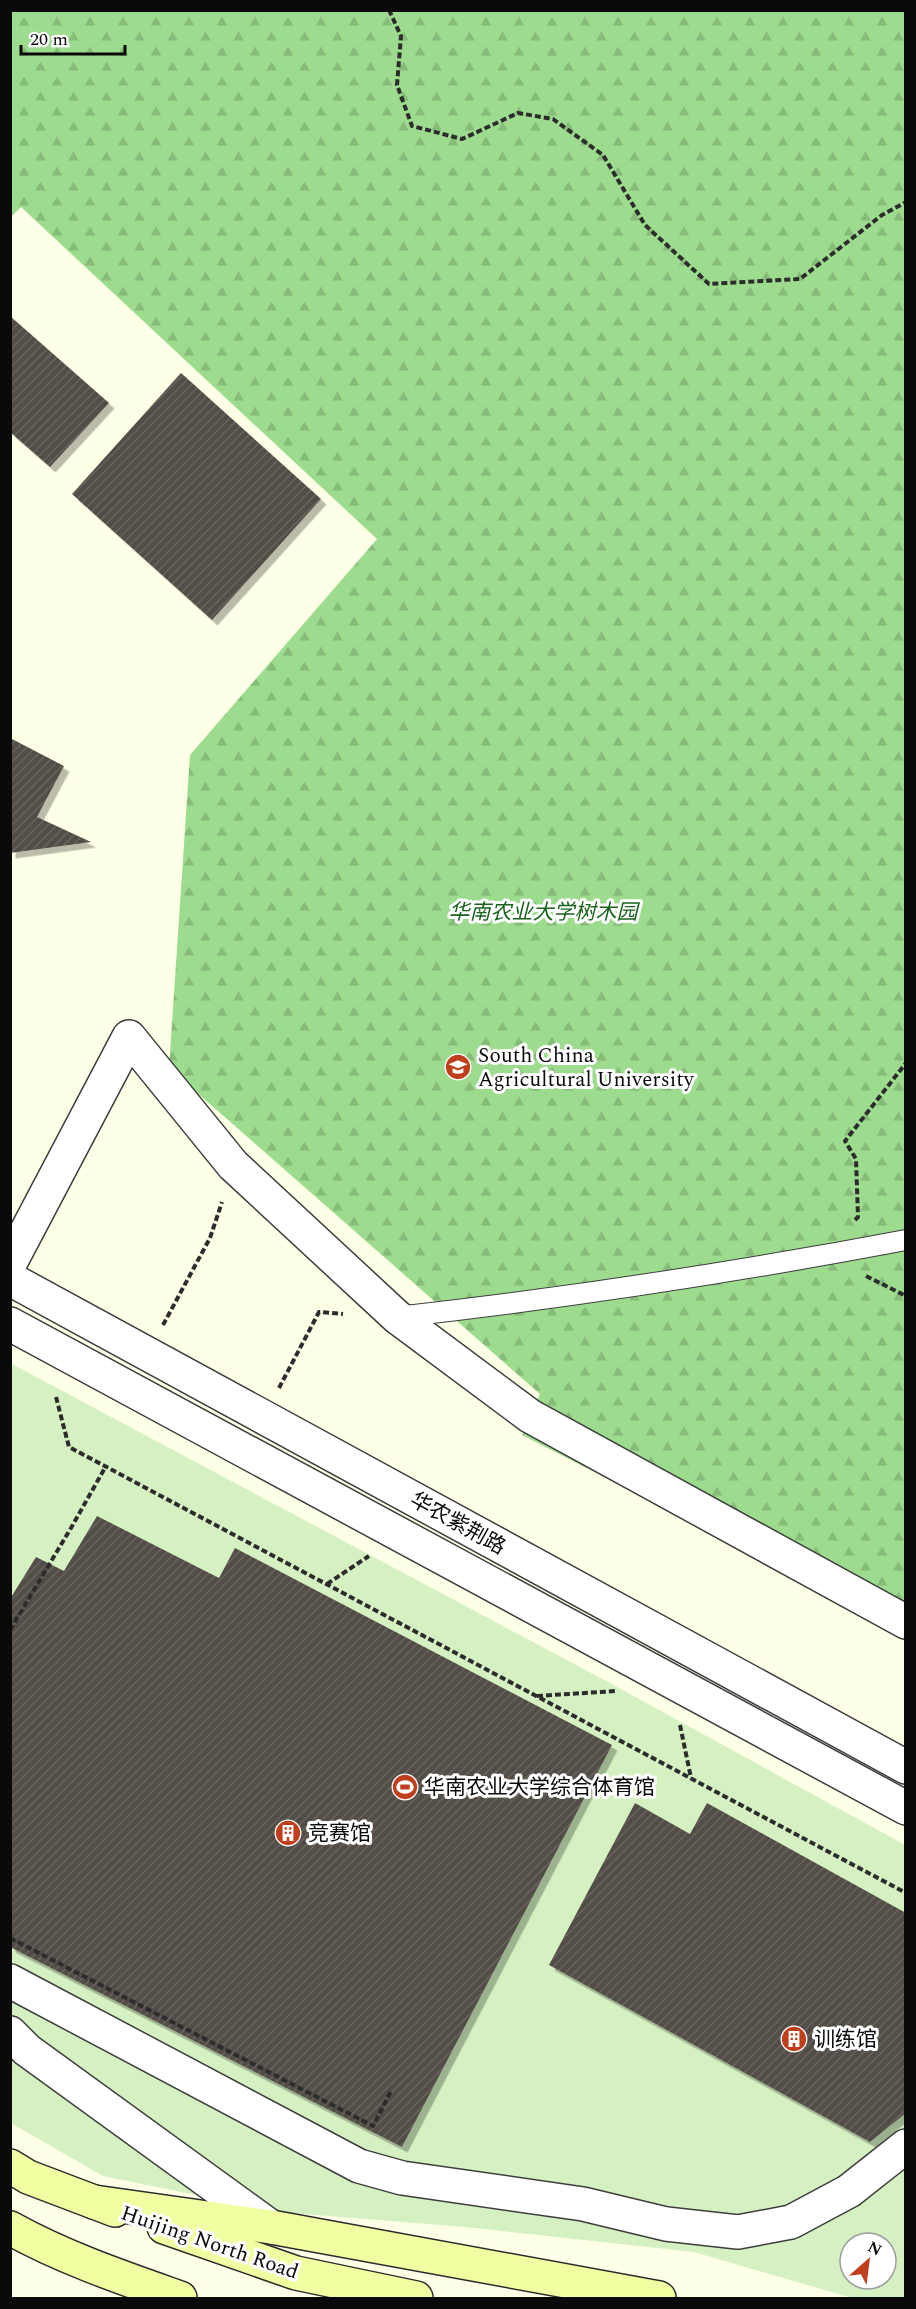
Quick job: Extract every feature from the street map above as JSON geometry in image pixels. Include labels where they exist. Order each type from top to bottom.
[{"type":"street","points":[[10,1263],[129,1037],[233,1165],[397,1317],[530,1416],[906,1622]]},
{"type":"street","name":"华农紫荆路","points":[[10,1279],[906,1767]]},
{"type":"street","name":"华农紫荆路","points":[[10,1324],[906,1808]]},
{"type":"street","points":[[10,1981],[359,2166],[402,2178],[583,2204],[666,2224],[738,2232],[791,2222],[849,2191],[906,2146]]},
{"type":"street","points":[[10,2033],[27,2049],[271,2227]]},
{"type":"street","name":"Huijing North Road","points":[[10,2166],[28,2177],[94,2202],[296,2273],[416,2298]]},
{"type":"street","points":[[94,2202],[271,2227],[659,2298]]},
{"type":"street","points":[[10,2228],[91,2266],[180,2298]]},
{"type":"lane","points":[[397,1317],[523,1303],[906,1240]]},
{"type":"path","points":[[389,10],[401,36],[397,85],[412,126],[462,140],[518,113],[553,119],[603,155],[645,225],[709,284],[800,279],[882,215],[906,202]]},
{"type":"path","points":[[825,1255],[858,1217],[856,1159],[845,1141],[906,1063]]},
{"type":"path","points":[[160,1331],[210,1238]]},
{"type":"path","points":[[276,1394],[319,1312],[397,1317]]},
{"type":"path","points":[[56,1397],[69,1447],[906,1893]]},
{"type":"path","points":[[10,1630],[106,1466]]},
{"type":"path","points":[[327,1584],[371,1554]]},
{"type":"path","points":[[536,1696],[617,1691]]},
{"type":"path","points":[[680,1721],[691,1778]]},
{"type":"path","points":[[10,1938],[373,2126],[391,2091]]},
{"type":"green space","name":"华南农业大学树木园","points":[[11,11],[905,11],[905,1631],[522,1435],[540,1394],[169,1068],[190,755],[377,539],[21,207],[11,217]]},
{"type":"green space","name":"华南农业大学综合体育馆","points":[[10,1363],[608,1682],[905,1845],[905,2298],[852,2298],[694,2252],[465,2227],[279,2212],[103,2176],[11,2123]]},
{"type":"building","points":[[10,316],[109,403],[50,467],[10,432]]},
{"type":"building","points":[[181,373],[321,499],[212,620],[72,494]]},
{"type":"building","points":[[10,738],[64,766],[37,817],[91,842],[10,853]]},
{"type":"building","name":"竞赛馆","points":[[97,1516],[219,1578],[235,1548],[612,1745],[402,2147],[10,1947],[10,1599],[36,1557],[64,1571]]},
{"type":"building","name":"训练馆","points":[[635,1803],[690,1834],[707,1803],[906,1913],[906,2113],[870,2142],[549,1965]]},
{"type":"place","name":"South China Agricultural University","points":[[458,1067]]},
{"type":"place","name":"华南农业大学综合体育馆","points":[[405,1787]]},
{"type":"place","name":"竞赛馆","points":[[288,1833]]},
{"type":"place","name":"训练馆","points":[[794,2039]]}]
